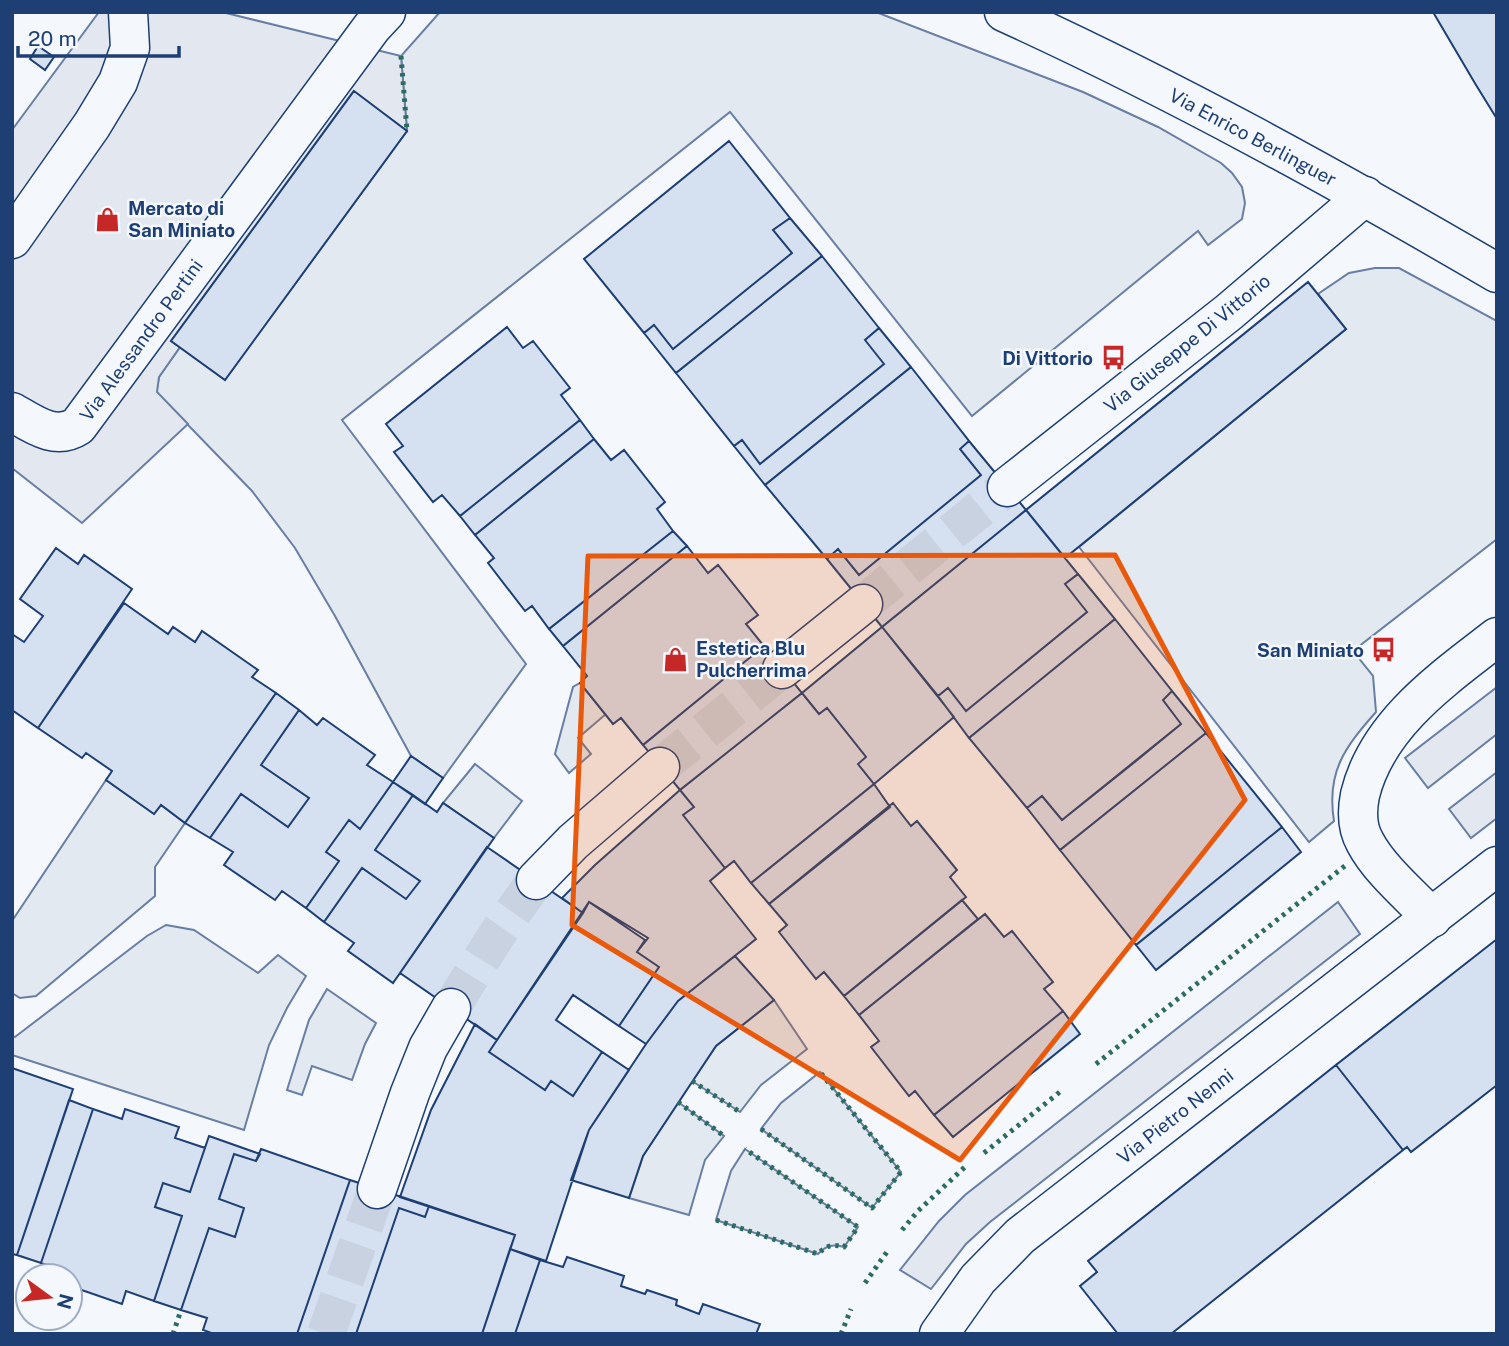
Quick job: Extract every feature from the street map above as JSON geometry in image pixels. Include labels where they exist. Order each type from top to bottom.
[{"type":"street","points":[[12,239],[114,91],[130,48],[128,12]]},
{"type":"street","name":"Via Enrico Berlinguer","points":[[1004,12],[1113,63],[1278,148],[1497,273]]},
{"type":"street","name":"Via Alessandro Pertini","points":[[12,412],[51,431],[66,432],[78,426],[377,17]]},
{"type":"street","name":"Via Giuseppe Di Vittorio","points":[[1007,487],[1229,312],[1365,196]]},
{"type":"street","points":[[782,669],[863,604]]},
{"type":"street","points":[[1432,918],[1365,842],[1359,829],[1358,805],[1364,780],[1373,762],[1385,740],[1403,717],[1421,698],[1497,637]]},
{"type":"street","points":[[536,880],[573,842],[660,767]]},
{"type":"street","name":"Via Pietro Nenni","points":[[939,1334],[978,1279],[1020,1236],[1497,866]]},
{"type":"street","points":[[377,1189],[410,1093],[429,1048],[451,1008]]},
{"type":"highlighted area","points":[[1115,555],[1245,800],[960,1160],[572,925],[588,556]]},
{"type":"shaded area","points":[[99,12],[222,12],[401,56],[407,131],[353,92],[171,341],[180,347],[159,377],[157,392],[188,424],[82,523],[12,468],[12,130]]},
{"type":"shaded area","points":[[440,12],[876,12],[1083,92],[1158,127],[1221,163],[1232,173],[1242,187],[1245,203],[1242,219],[1208,245],[1198,231],[972,416],[730,112],[342,420],[526,664],[443,778],[411,756],[295,548],[252,491],[156,392],[159,377],[180,347],[225,379],[407,131],[401,56]]},
{"type":"shaded area","points":[[1375,268],[1399,268],[1497,321],[1497,539],[1353,651],[1373,676],[1376,712],[1355,737],[1340,761],[1333,788],[1334,821],[1309,842],[1079,547],[1346,329],[1318,294],[1349,273]]},
{"type":"shaded area","points":[[580,683],[606,714],[578,738],[591,754],[569,773],[555,754],[573,687]]},
{"type":"shaded area","points":[[1497,687],[1497,734],[1428,788],[1405,758]]},
{"type":"shaded area","points":[[475,764],[522,801],[494,838],[443,803]]},
{"type":"shaded area","points":[[1497,772],[1497,818],[1471,838],[1449,809]]},
{"type":"shaded area","points":[[106,780],[154,814],[161,805],[185,823],[155,867],[155,896],[36,996],[20,998],[12,993],[12,921]]},
{"type":"shaded area","points":[[1338,902],[1360,934],[990,1222],[966,1244],[931,1289],[900,1270],[939,1221],[965,1195]]},
{"type":"shaded area","points":[[166,925],[194,930],[258,973],[278,955],[306,976],[269,1045],[244,1130],[12,1055],[12,1036],[15,1037],[147,936]]},
{"type":"shaded area","points":[[327,989],[376,1023],[352,1080],[312,1066],[302,1095],[287,1090],[309,1020]]},
{"type":"shaded area","points":[[774,1000],[807,1049],[761,1085],[740,1112],[692,1081],[716,1046]]},
{"type":"shaded area","points":[[820,1072],[901,1172],[872,1208],[761,1129],[781,1103]]},
{"type":"shaded area","points":[[678,1102],[724,1136],[705,1160],[689,1215],[629,1198],[643,1156]]},
{"type":"shaded area","points":[[745,1149],[858,1227],[844,1247],[830,1246],[818,1254],[716,1220],[731,1171]]},
{"type":"building","points":[[1433,12],[1497,12],[1497,119],[1476,85]]},
{"type":"building","points":[[38,46],[54,57],[45,70],[30,59]]},
{"type":"building","points":[[354,91],[407,131],[225,380],[171,341]]},
{"type":"building","points":[[729,141],[790,218],[773,230],[792,253],[673,349],[654,325],[644,333],[584,259]]},
{"type":"building","points":[[790,218],[822,256],[676,373],[644,333],[654,325],[673,349],[792,253],[773,230]]},
{"type":"building","points":[[822,256],[879,328],[865,340],[884,364],[760,464],[742,440],[734,446],[676,373]]},
{"type":"building","points":[[1308,282],[1346,329],[1065,558],[1026,510]]},
{"type":"building","points":[[507,327],[523,348],[533,341],[570,388],[561,395],[580,420],[460,516],[442,495],[433,502],[394,452],[403,446],[386,424]]},
{"type":"building","points":[[879,328],[911,367],[765,485],[734,446],[742,440],[760,464],[884,364],[865,340]]},
{"type":"building","points":[[911,367],[969,441],[960,449],[981,475],[859,575],[838,549],[827,559],[765,485]]},
{"type":"building","points":[[580,420],[594,439],[475,535],[460,516]]},
{"type":"building","points":[[594,439],[611,460],[624,450],[665,502],[657,509],[673,531],[549,629],[532,606],[525,611],[488,563],[494,558],[475,535]]},
{"type":"building","points":[[969,441],[1026,510],[882,627],[827,559],[838,549],[859,575],[981,475],[960,449]]},
{"type":"building","points":[[1026,510],[1078,574],[1065,584],[1087,612],[966,711],[948,688],[938,696],[882,627]]},
{"type":"building","points":[[673,531],[687,546],[563,646],[549,629]]},
{"type":"building","points":[[687,546],[708,573],[718,565],[758,615],[746,624],[764,646],[643,745],[621,718],[613,724],[580,683],[587,676],[563,646]]},
{"type":"building","points":[[56,548],[78,564],[84,555],[132,589],[38,728],[12,710],[12,634],[24,642],[43,616],[20,599]]},
{"type":"building","points":[[1078,574],[1115,619],[969,738],[938,696],[948,688],[966,711],[1087,612],[1065,584]]},
{"type":"building","points":[[124,603],[168,634],[173,627],[195,642],[202,631],[258,670],[252,677],[276,693],[185,823],[161,805],[154,814],[106,780],[112,771],[86,753],[82,758],[38,728]]},
{"type":"building","points":[[1115,619],[1172,691],[1163,700],[1181,724],[1062,820],[1042,796],[1027,808],[969,738]]},
{"type":"building","points":[[882,627],[954,717],[874,784],[858,764],[866,757],[827,708],[819,714],[802,693]]},
{"type":"building","points":[[764,646],[802,693],[680,790],[643,745]]},
{"type":"building","points":[[1172,691],[1206,733],[1060,850],[1027,808],[1042,796],[1062,820],[1136,761],[1181,724],[1163,700]]},
{"type":"building","points":[[276,693],[299,710],[261,765],[309,798],[288,827],[241,794],[210,838],[185,823]]},
{"type":"building","points":[[802,693],[819,714],[827,708],[866,757],[858,764],[874,784],[751,883],[734,861],[725,868],[683,815],[694,807],[680,790]]},
{"type":"building","points":[[299,710],[317,725],[323,718],[375,755],[367,765],[393,782],[360,829],[349,820],[326,852],[339,861],[306,908],[282,891],[275,900],[224,865],[233,852],[210,838],[241,794],[288,827],[309,798],[261,765]]},
{"type":"building","points":[[1206,733],[1282,827],[1136,945],[1060,850]]},
{"type":"building","points":[[411,756],[443,778],[425,804],[393,782]]},
{"type":"building","points":[[393,782],[413,795],[375,850],[420,881],[406,899],[362,868],[324,922],[306,908],[339,861],[326,852],[349,820],[360,829]]},
{"type":"building","points":[[874,784],[890,807],[769,904],[751,883]]},
{"type":"building","points":[[680,790],[694,807],[683,815],[725,868],[710,881],[756,939],[678,1001],[646,1044],[619,1026],[659,967],[637,952],[648,938],[589,902],[583,913],[562,898]]},
{"type":"building","points":[[413,795],[437,812],[443,803],[494,838],[393,983],[348,951],[354,943],[324,922],[362,868],[406,899],[420,881],[375,850]]},
{"type":"building","points":[[893,803],[911,826],[917,821],[957,870],[950,877],[966,897],[844,996],[824,972],[816,979],[779,932],[787,925],[769,904]]},
{"type":"building","points":[[1282,827],[1301,852],[1156,970],[1136,945]]},
{"type":"building","points":[[487,847],[583,913],[497,1040],[400,973]]},
{"type":"building","points":[[962,900],[978,919],[859,1015],[844,996]]},
{"type":"building","points":[[589,902],[645,940],[637,952],[659,967],[619,1026],[573,995],[556,1020],[602,1052],[573,1096],[551,1081],[545,1090],[489,1052]]},
{"type":"building","points":[[985,914],[1004,937],[1012,931],[1053,982],[1044,989],[1063,1011],[934,1115],[915,1091],[909,1096],[871,1047],[879,1041],[859,1015]]},
{"type":"building","points":[[1497,939],[1497,1085],[1411,1152],[1407,1147],[1403,1150],[1336,1065]]},
{"type":"building","points":[[735,956],[774,1000],[716,1046],[643,1156],[629,1198],[571,1180],[589,1130],[646,1044],[678,1001]]},
{"type":"building","points":[[1063,1011],[1080,1034],[953,1137],[934,1115]]},
{"type":"building","points":[[475,1024],[497,1040],[489,1052],[545,1090],[551,1081],[573,1096],[602,1052],[629,1070],[589,1130],[546,1261],[510,1249],[515,1235],[400,1197],[431,1110]]},
{"type":"building","points":[[1336,1065],[1403,1150],[1171,1334],[1118,1334],[1080,1286],[1097,1272],[1088,1261]]},
{"type":"building","points":[[12,1068],[73,1089],[17,1255],[12,1254]]},
{"type":"building","points":[[69,1100],[93,1109],[41,1262],[17,1255]]},
{"type":"building","points":[[93,1109],[122,1119],[125,1109],[179,1127],[175,1138],[205,1148],[190,1192],[163,1183],[155,1207],[182,1216],[154,1301],[126,1291],[122,1304],[84,1291],[84,1262],[41,1262]]},
{"type":"building","points":[[209,1136],[260,1154],[256,1161],[234,1154],[219,1199],[244,1208],[235,1237],[209,1228],[181,1310],[154,1301],[182,1216],[155,1207],[163,1183],[190,1192]]},
{"type":"building","points":[[261,1149],[350,1180],[297,1334],[214,1334],[203,1330],[207,1318],[181,1310],[209,1228],[235,1237],[244,1208],[219,1199],[234,1154],[256,1161]]},
{"type":"building","points":[[350,1180],[429,1206],[425,1217],[399,1208],[356,1334],[297,1334]]},
{"type":"building","points":[[429,1206],[515,1235],[482,1334],[356,1334],[399,1208],[425,1217]]},
{"type":"building","points":[[510,1249],[540,1260],[515,1334],[482,1334]]},
{"type":"building","points":[[567,1257],[624,1276],[621,1286],[645,1294],[647,1290],[677,1300],[676,1305],[699,1314],[703,1304],[760,1324],[756,1334],[515,1334],[540,1260],[563,1267]]},
{"type":"tunnel","points":[[863,604],[1007,487]]},
{"type":"tunnel","points":[[660,767],[782,669]]},
{"type":"tunnel","points":[[451,1008],[496,936],[536,880]]},
{"type":"tunnel","points":[[326,1334],[377,1189]]},
{"type":"hedge","points":[[401,56],[407,131]]},
{"type":"hedge","points":[[1096,1064],[1346,865]]},
{"type":"hedge","points":[[761,1129],[872,1208],[901,1172],[820,1072]]},
{"type":"hedge","points":[[692,1081],[740,1112]]},
{"type":"hedge","points":[[984,1153],[1061,1091]]},
{"type":"hedge","points":[[678,1102],[724,1136]]},
{"type":"hedge","points":[[716,1220],[818,1254],[830,1246],[844,1247],[858,1227],[745,1149]]},
{"type":"hedge","points":[[902,1230],[918,1211],[967,1165]]},
{"type":"hedge","points":[[865,1283],[889,1249]]},
{"type":"hedge","points":[[841,1334],[851,1309]]},
{"type":"hedge","points":[[173,1334],[181,1310]]},
{"type":"place","name":"Mercato di San Miniato","points":[[108,219]]},
{"type":"place","name":"Di Vittorio","points":[[1113,358]]},
{"type":"place","name":"San Miniato","points":[[1384,650]]},
{"type":"place","name":"Estetica Blu Pulcherrima","points":[[676,659]]}]
